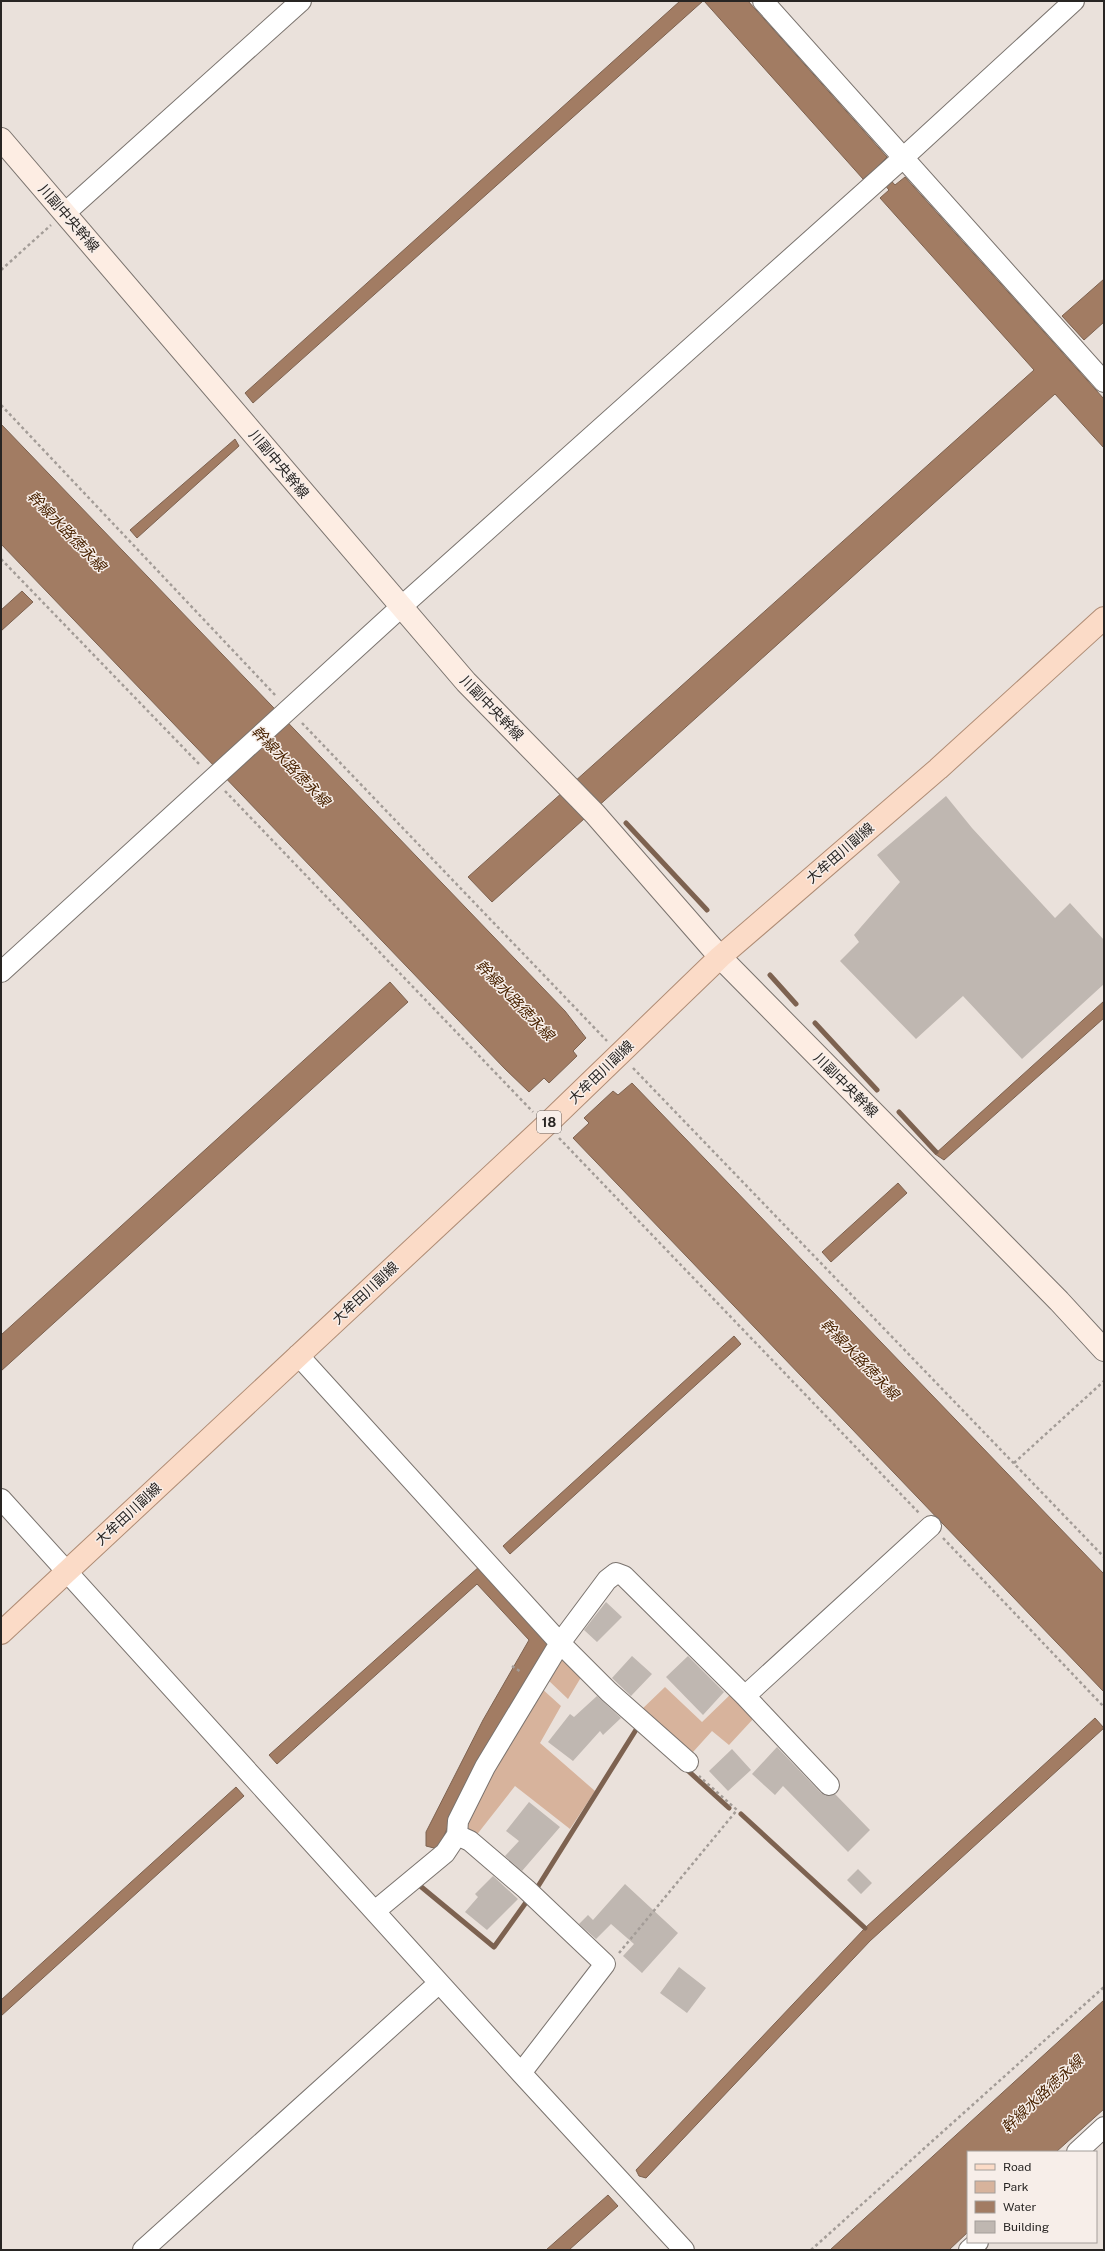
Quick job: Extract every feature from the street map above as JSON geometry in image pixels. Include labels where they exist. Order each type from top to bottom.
[{"type":"main road","name":"大牟田川副線","points":[[1,1633],[546,1125],[720,957],[938,769],[1104,618]]},
{"type":"street","points":[[65,212],[301,1]]},
{"type":"street","points":[[763,1],[1104,382]]},
{"type":"street","points":[[1,972],[401,607],[904,158],[1074,1]]},
{"type":"street","name":"川副中央幹線","points":[[1,140],[65,212],[466,682],[595,814],[720,957],[1059,1301],[1104,1350]]},
{"type":"street","points":[[298,1355],[560,1643],[609,1692],[694,1767]]},
{"type":"street","points":[[1,1499],[521,2073],[684,2250]]},
{"type":"street","points":[[745,1696],[932,1526]]},
{"type":"street","points":[[375,1911],[445,1853],[457,1834],[458,1821],[485,1767],[560,1643],[607,1580],[616,1573],[624,1576],[745,1696],[830,1786]]},
{"type":"street","points":[[457,1834],[470,1841],[526,1889],[605,1964],[521,2073]]},
{"type":"street","points":[[144,2250],[440,1982]]},
{"type":"street","points":[[1078,2151],[1104,2127]]},
{"type":"street","points":[[969,2250],[977,2243]]},
{"type":"path","points":[[1,270],[65,212]]},
{"type":"path","points":[[1,405],[289,709],[1104,1557]]},
{"type":"path","points":[[1,559],[932,1526],[1104,1707]]},
{"type":"path","points":[[1014,1463],[1104,1381]]},
{"type":"path","points":[[605,1964],[614,1960],[736,1810],[699,1776],[694,1767]]},
{"type":"path","points":[[811,2250],[1104,1986]]},
{"type":"green space","points":[[562,1654],[583,1674],[568,1699],[547,1679]]},
{"type":"green space","points":[[540,1687],[561,1706],[540,1743],[595,1791],[570,1829],[515,1786],[475,1837],[464,1826]]},
{"type":"green space","points":[[665,1687],[702,1722],[733,1692],[754,1718],[729,1745],[712,1731],[693,1752],[640,1711]]},
{"type":"water","points":[[680,1],[703,1],[253,403],[245,393]]},
{"type":"water","points":[[704,1],[748,1],[887,157],[878,166],[895,185],[905,177],[1104,399],[1104,448],[1055,394],[492,902],[468,877],[1034,370],[880,198],[889,190],[873,171],[863,179]]},
{"type":"water","points":[[1104,279],[1104,322],[1084,340],[1062,316]]},
{"type":"water","name":"幹線水路徳永線","points":[[1,424],[565,1011],[586,1038],[573,1051],[577,1056],[549,1083],[544,1078],[529,1092],[505,1069],[1,544]]},
{"type":"water","points":[[235,439],[239,446],[137,538],[130,530]]},
{"type":"water","points":[[22,591],[33,602],[1,631],[1,610]]},
{"type":"water","points":[[390,982],[408,1002],[1,1371],[1,1335]]},
{"type":"water","points":[[1104,1001],[1104,1018],[944,1160],[935,1154]]},
{"type":"water","name":"幹線水路徳永線","points":[[632,1083],[1104,1574],[1104,1692],[573,1138],[589,1123],[584,1118],[613,1091],[618,1095]]},
{"type":"water","points":[[898,1183],[907,1193],[831,1262],[822,1252]]},
{"type":"water","points":[[734,1336],[741,1344],[510,1554],[503,1546]]},
{"type":"water","points":[[480,1566],[549,1643],[475,1766],[438,1849],[426,1846],[426,1832],[483,1720],[529,1640],[477,1584],[277,1764],[269,1755]]},
{"type":"water","points":[[1095,1718],[1104,1728],[870,1941],[646,2178],[639,2176],[636,2170],[865,1928]]},
{"type":"water","points":[[236,1787],[244,1796],[1,2016],[1,2000]]},
{"type":"water","name":"幹線水路徳永線","points":[[1104,2000],[1104,2109],[1057,2151],[967,2151],[967,2233],[949,2250],[830,2250]]},
{"type":"water","points":[[608,2195],[618,2206],[569,2250],[546,2250]]},
{"type":"building","points":[[946,796],[972,828],[1055,918],[1070,903],[1104,940],[1104,984],[1022,1059],[963,996],[916,1039],[840,961],[859,942],[854,935],[900,882],[877,855]]},
{"type":"building","points":[[606,1602],[622,1617],[597,1642],[584,1630]]},
{"type":"building","points":[[632,1656],[652,1674],[631,1696],[612,1678]]},
{"type":"building","points":[[688,1656],[724,1692],[703,1715],[666,1677]]},
{"type":"building","points":[[597,1696],[621,1718],[603,1735],[600,1731],[573,1761],[548,1742],[570,1714],[574,1717]]},
{"type":"building","points":[[777,1747],[821,1793],[826,1796],[835,1794],[870,1830],[848,1852],[783,1786],[775,1795],[752,1774]]},
{"type":"building","points":[[732,1749],[751,1770],[728,1791],[709,1771]]},
{"type":"building","points":[[529,1802],[560,1827],[522,1871],[505,1856],[519,1841],[506,1831]]},
{"type":"building","points":[[858,1869],[872,1883],[861,1894],[847,1880]]},
{"type":"building","points":[[493,1876],[518,1899],[487,1930],[465,1912],[478,1897],[475,1894]]},
{"type":"building","points":[[625,1884],[678,1933],[642,1973],[623,1956],[634,1944],[611,1924],[596,1939],[579,1924],[588,1915],[593,1920]]},
{"type":"building","points":[[679,1967],[706,1988],[687,2013],[660,1993]]},
{"type":"waterway","points":[[626,823],[707,910]]},
{"type":"waterway","points":[[770,975],[796,1004]]},
{"type":"waterway","points":[[815,1023],[877,1090]]},
{"type":"waterway","points":[[899,1112],[936,1152]]},
{"type":"waterway","points":[[537,1888],[639,1725]]},
{"type":"waterway","points":[[685,1768],[729,1808]]},
{"type":"waterway","points":[[741,1814],[865,1928]]},
{"type":"waterway","points":[[419,1885],[494,1947],[527,1901]]}]
